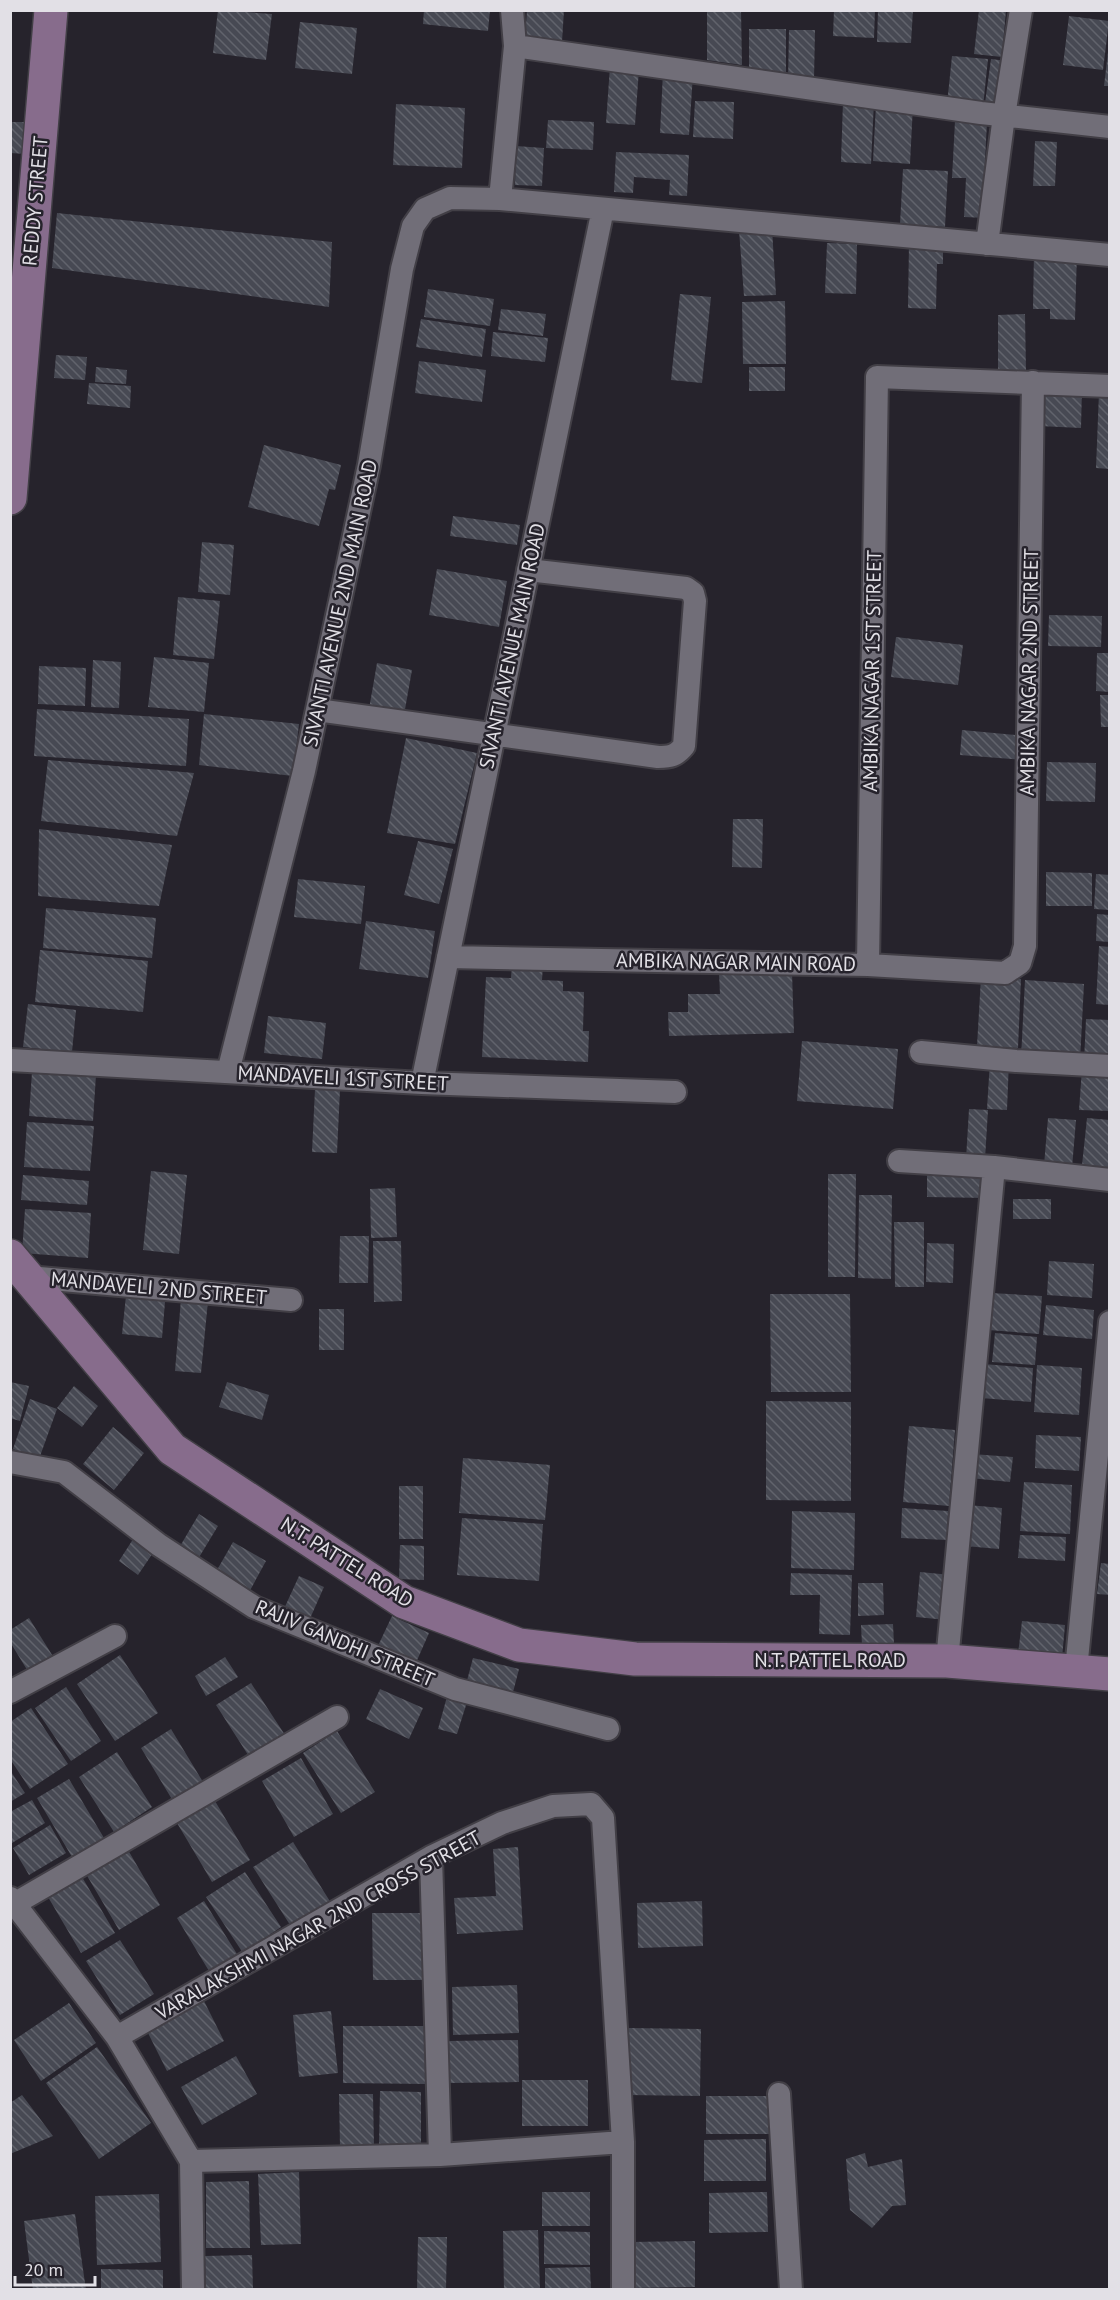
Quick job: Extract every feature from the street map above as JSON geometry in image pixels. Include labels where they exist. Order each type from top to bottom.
[{"type":"street","name":"REDDY STREET","points":[[10,498],[17,346],[51,10]]},
{"type":"street","points":[[500,199],[515,46],[512,10]]},
{"type":"street","points":[[987,244],[1004,116],[1022,10]]},
{"type":"street","points":[[515,46],[1004,116],[1110,127]]},
{"type":"street","name":"SIVANTI AVENUE 2ND MAIN ROAD","points":[[228,1072],[304,771],[369,465],[402,269],[413,226],[425,209],[450,198],[500,199],[1110,255]]},
{"type":"street","name":"SIVANTI AVENUE MAIN ROAD","points":[[422,1083],[603,209]]},
{"type":"street","name":"AMBIKA NAGAR 1ST STREET","points":[[868,965],[877,376],[1033,382]]},
{"type":"street","points":[[1033,382],[1110,386]]},
{"type":"street","name":"AMBIKA NAGAR 2ND STREET","points":[[1020,963],[1025,946],[1033,382]]},
{"type":"street","points":[[317,710],[658,757],[671,757],[678,753],[684,746],[695,601],[693,593],[686,588],[528,570]]},
{"type":"street","name":"AMBIKA NAGAR MAIN ROAD","points":[[448,957],[868,965],[1005,973],[1020,963]]},
{"type":"street","points":[[921,1052],[1016,1061],[1110,1066]]},
{"type":"street","name":"MANDAVELI 1ST STREET","points":[[10,1060],[422,1083],[675,1092]]},
{"type":"street","points":[[899,1161],[994,1167],[1110,1180]]},
{"type":"street","points":[[948,1660],[994,1167]]},
{"type":"street","name":"N.T. PATTEL ROAD","points":[[19,1267],[172,1449],[404,1602],[519,1645],[635,1659],[948,1660],[1110,1674]]},
{"type":"street","name":"MANDAVELI 2ND STREET","points":[[19,1267],[291,1300]]},
{"type":"street","points":[[1076,1670],[1110,1322]]},
{"type":"street","name":"RAJIV GANDHI STREET","points":[[10,1461],[64,1472],[159,1545],[254,1607],[455,1689],[608,1729]]},
{"type":"street","points":[[10,1692],[116,1636]]},
{"type":"street","points":[[193,2289],[191,2161],[117,2037],[12,1901],[337,1717]]},
{"type":"street","name":"VARALAKSHMI NAGAR 2ND CROSS STREET","points":[[117,2037],[432,1857],[502,1823],[553,1806],[591,1804],[603,1818],[623,2142]]},
{"type":"street","points":[[432,1857],[440,2155]]},
{"type":"street","points":[[779,2094],[791,2289]]},
{"type":"street","points":[[191,2161],[440,2155],[623,2142],[623,2289]]},
{"type":"building","points":[[218,10],[272,14],[266,60],[213,53]]},
{"type":"building","points":[[424,10],[490,10],[488,31],[423,24]]},
{"type":"building","points":[[527,10],[564,10],[562,42],[525,39]]},
{"type":"building","points":[[707,10],[741,10],[742,65],[707,60]]},
{"type":"building","points":[[834,10],[875,10],[874,38],[833,36]]},
{"type":"building","points":[[878,10],[913,10],[911,43],[877,42]]},
{"type":"building","points":[[979,10],[1006,10],[1002,57],[974,54]]},
{"type":"building","points":[[1069,16],[1109,21],[1103,70],[1063,65]]},
{"type":"building","points":[[300,22],[357,28],[352,74],[295,68]]},
{"type":"building","points":[[749,29],[786,29],[786,74],[749,73]]},
{"type":"building","points":[[789,30],[815,30],[814,80],[788,80]]},
{"type":"building","points":[[1108,52],[1110,52],[1110,86],[1104,86]]},
{"type":"building","points":[[952,56],[988,59],[983,107],[947,104]]},
{"type":"building","points":[[991,59],[1007,61],[1001,105],[985,103]]},
{"type":"building","points":[[610,66],[639,69],[635,125],[606,123]]},
{"type":"building","points":[[663,72],[693,74],[689,135],[660,133]]},
{"type":"building","points":[[695,101],[734,102],[733,139],[693,137]]},
{"type":"building","points":[[843,101],[874,102],[871,164],[841,162]]},
{"type":"building","points":[[396,104],[465,108],[462,168],[393,165]]},
{"type":"building","points":[[876,104],[913,105],[910,164],[873,161]]},
{"type":"building","points":[[548,120],[594,122],[593,150],[546,148]]},
{"type":"building","points":[[955,121],[987,122],[984,181],[986,218],[964,217],[966,178],[952,178]]},
{"type":"building","points":[[10,122],[29,122],[26,154],[10,153]]},
{"type":"building","points":[[1035,141],[1057,142],[1055,186],[1033,186]]},
{"type":"building","points":[[516,146],[544,148],[542,186],[515,185]]},
{"type":"building","points":[[616,152],[689,155],[687,196],[669,195],[670,180],[634,177],[633,193],[614,192]]},
{"type":"building","points":[[903,169],[948,171],[945,227],[900,224]]},
{"type":"building","points":[[57,213],[332,242],[329,307],[52,268]]},
{"type":"building","points":[[772,228],[776,295],[744,296],[739,230]]},
{"type":"building","points":[[827,243],[857,244],[856,294],[825,293]]},
{"type":"building","points":[[909,243],[943,244],[943,264],[937,264],[936,309],[908,308]]},
{"type":"building","points":[[1034,252],[1077,253],[1075,320],[1050,319],[1050,309],[1033,309]]},
{"type":"building","points":[[428,289],[494,299],[490,326],[424,317]]},
{"type":"building","points":[[680,294],[711,297],[702,383],[671,380]]},
{"type":"building","points":[[785,301],[786,364],[743,364],[742,302]]},
{"type":"building","points":[[501,309],[546,314],[543,336],[498,330]]},
{"type":"building","points":[[1025,314],[1026,372],[998,372],[998,315]]},
{"type":"building","points":[[421,319],[486,329],[482,357],[416,347]]},
{"type":"building","points":[[493,332],[548,338],[545,362],[491,356]]},
{"type":"building","points":[[56,355],[87,357],[85,380],[54,378]]},
{"type":"building","points":[[419,361],[486,370],[482,402],[415,393]]},
{"type":"building","points":[[96,367],[127,370],[126,384],[95,382]]},
{"type":"building","points":[[749,367],[785,367],[785,391],[749,391]]},
{"type":"building","points":[[89,383],[131,386],[130,408],[87,404]]},
{"type":"building","points":[[1040,386],[1082,388],[1081,428],[1039,426]]},
{"type":"building","points":[[1099,392],[1110,393],[1110,469],[1096,468]]},
{"type":"building","points":[[264,445],[341,465],[335,490],[329,489],[319,526],[248,507]]},
{"type":"building","points":[[453,516],[520,525],[517,545],[450,536]]},
{"type":"building","points":[[202,542],[234,545],[230,595],[198,592]]},
{"type":"building","points":[[437,569],[507,581],[499,627],[429,615]]},
{"type":"building","points":[[178,597],[220,601],[214,659],[173,655]]},
{"type":"building","points":[[1049,615],[1102,616],[1101,647],[1048,646]]},
{"type":"building","points":[[896,637],[963,645],[958,685],[891,677]]},
{"type":"building","points":[[1097,653],[1110,653],[1110,692],[1096,691]]},
{"type":"building","points":[[154,657],[209,663],[204,712],[148,707]]},
{"type":"building","points":[[93,660],[121,662],[119,708],[91,707]]},
{"type":"building","points":[[377,663],[412,670],[404,715],[369,709]]},
{"type":"building","points":[[39,666],[86,668],[85,706],[38,704]]},
{"type":"building","points":[[1100,695],[1110,695],[1110,727],[1101,727]]},
{"type":"building","points":[[37,709],[189,719],[186,766],[34,756]]},
{"type":"building","points":[[204,714],[299,724],[293,776],[199,765]]},
{"type":"building","points":[[962,730],[1025,736],[1023,760],[960,755]]},
{"type":"building","points":[[406,738],[477,753],[455,844],[387,833]]},
{"type":"building","points":[[48,760],[194,773],[177,836],[41,821]]},
{"type":"building","points":[[1047,762],[1096,763],[1095,802],[1046,801]]},
{"type":"building","points":[[733,819],[763,819],[762,868],[732,867]]},
{"type":"building","points":[[39,829],[172,845],[159,906],[38,896]]},
{"type":"building","points":[[418,841],[453,849],[439,904],[404,895]]},
{"type":"building","points":[[1046,872],[1092,873],[1092,906],[1046,906]]},
{"type":"building","points":[[1096,874],[1110,875],[1110,910],[1094,909]]},
{"type":"building","points":[[298,879],[365,886],[361,924],[294,917]]},
{"type":"building","points":[[46,908],[156,918],[152,958],[43,948]]},
{"type":"building","points":[[1097,914],[1110,915],[1110,942],[1096,941]]},
{"type":"building","points":[[366,921],[435,931],[428,978],[359,969]]},
{"type":"building","points":[[1099,946],[1110,947],[1110,1005],[1096,1004]]},
{"type":"building","points":[[40,950],[148,961],[143,1012],[35,1002]]},
{"type":"building","points":[[512,963],[543,965],[542,980],[563,981],[563,991],[584,992],[583,1031],[589,1031],[588,1062],[482,1057],[486,977],[511,978]]},
{"type":"building","points":[[792,972],[794,1033],[669,1036],[668,1012],[688,1012],[688,994],[720,994],[719,973]]},
{"type":"building","points":[[981,977],[1021,979],[1018,1048],[977,1046]]},
{"type":"building","points":[[1025,980],[1084,984],[1080,1061],[1021,1058]]},
{"type":"building","points":[[28,1004],[76,1010],[72,1052],[23,1047]]},
{"type":"building","points":[[268,1016],[326,1023],[322,1059],[264,1053]]},
{"type":"building","points":[[1086,1019],[1110,1020],[1110,1062],[1084,1061]]},
{"type":"building","points":[[802,1041],[898,1049],[893,1109],[797,1101]]},
{"type":"building","points":[[990,1060],[1009,1061],[1007,1110],[987,1109]]},
{"type":"building","points":[[1082,1069],[1110,1070],[1110,1111],[1079,1110]]},
{"type":"building","points":[[32,1072],[96,1075],[93,1121],[29,1116]]},
{"type":"building","points":[[315,1089],[340,1090],[337,1153],[312,1152]]},
{"type":"building","points":[[969,1109],[988,1110],[985,1159],[966,1159]]},
{"type":"building","points":[[1048,1118],[1076,1120],[1072,1168],[1044,1165]]},
{"type":"building","points":[[1087,1118],[1110,1120],[1110,1168],[1082,1165]]},
{"type":"building","points":[[27,1122],[94,1126],[90,1171],[24,1167]]},
{"type":"building","points":[[927,1168],[986,1169],[986,1198],[927,1197]]},
{"type":"building","points":[[151,1171],[187,1175],[179,1254],[143,1250]]},
{"type":"building","points":[[828,1174],[856,1174],[855,1277],[828,1277]]},
{"type":"building","points":[[23,1175],[89,1181],[87,1205],[21,1200]]},
{"type":"building","points":[[395,1188],[397,1237],[371,1238],[370,1189]]},
{"type":"building","points":[[859,1195],[892,1195],[891,1279],[858,1278]]},
{"type":"building","points":[[1013,1199],[1051,1199],[1051,1219],[1013,1219]]},
{"type":"building","points":[[25,1209],[91,1213],[88,1258],[22,1253]]},
{"type":"building","points":[[894,1222],[924,1222],[924,1287],[895,1287]]},
{"type":"building","points":[[340,1236],[369,1236],[368,1283],[339,1283]]},
{"type":"building","points":[[373,1241],[401,1241],[402,1301],[374,1302]]},
{"type":"building","points":[[927,1243],[954,1244],[953,1283],[926,1282]]},
{"type":"building","points":[[1049,1261],[1094,1264],[1092,1298],[1047,1295]]},
{"type":"building","points":[[127,1286],[166,1290],[162,1338],[122,1334]]},
{"type":"building","points":[[991,1293],[1042,1296],[1039,1334],[988,1330]]},
{"type":"building","points":[[770,1294],[850,1294],[851,1392],[771,1392]]},
{"type":"building","points":[[181,1299],[208,1301],[201,1373],[175,1371]]},
{"type":"building","points":[[1046,1305],[1094,1310],[1092,1339],[1043,1335]]},
{"type":"building","points":[[319,1309],[344,1309],[344,1350],[319,1350]]},
{"type":"building","points":[[995,1333],[1037,1337],[1035,1365],[992,1362]]},
{"type":"building","points":[[983,1364],[1033,1368],[1031,1402],[981,1398]]},
{"type":"building","points":[[1037,1365],[1082,1368],[1079,1415],[1034,1412]]},
{"type":"building","points":[[10,1382],[29,1386],[20,1421],[10,1418]]},
{"type":"building","points":[[227,1382],[269,1395],[262,1420],[219,1407]]},
{"type":"building","points":[[74,1386],[98,1406],[82,1427],[57,1408]]},
{"type":"building","points":[[30,1399],[57,1409],[39,1459],[13,1449]]},
{"type":"building","points":[[766,1401],[851,1402],[851,1501],[766,1500]]},
{"type":"building","points":[[909,1426],[955,1430],[949,1506],[903,1502]]},
{"type":"building","points":[[113,1427],[144,1453],[114,1490],[83,1464]]},
{"type":"building","points":[[1036,1435],[1081,1437],[1079,1471],[1035,1468]]},
{"type":"building","points":[[972,1454],[1013,1457],[1010,1482],[970,1478]]},
{"type":"building","points":[[463,1458],[550,1465],[545,1520],[459,1513]]},
{"type":"building","points":[[1024,1482],[1072,1485],[1070,1534],[1020,1531]]},
{"type":"building","points":[[399,1486],[423,1486],[423,1539],[399,1539]]},
{"type":"building","points":[[968,1505],[1002,1508],[999,1549],[965,1546]]},
{"type":"building","points":[[902,1508],[948,1511],[947,1540],[901,1538]]},
{"type":"building","points":[[792,1511],[855,1513],[854,1570],[791,1568]]},
{"type":"building","points":[[199,1514],[218,1526],[195,1564],[176,1553]]},
{"type":"building","points":[[462,1518],[543,1524],[539,1581],[457,1575]]},
{"type":"building","points":[[137,1533],[157,1547],[138,1575],[119,1561]]},
{"type":"building","points":[[1020,1535],[1066,1537],[1065,1561],[1018,1558]]},
{"type":"building","points":[[233,1542],[266,1561],[247,1596],[213,1577]]},
{"type":"building","points":[[400,1545],[424,1546],[424,1580],[399,1579]]},
{"type":"building","points":[[1101,1563],[1110,1564],[1110,1595],[1097,1594]]},
{"type":"building","points":[[920,1572],[951,1575],[947,1620],[916,1617]]},
{"type":"building","points":[[791,1573],[852,1575],[850,1635],[819,1634],[820,1595],[790,1595]]},
{"type":"building","points":[[299,1576],[324,1587],[308,1623],[283,1611]]},
{"type":"building","points":[[858,1583],[883,1583],[884,1615],[858,1616]]},
{"type":"building","points":[[392,1616],[429,1633],[415,1665],[377,1648]]},
{"type":"building","points":[[29,1618],[54,1658],[29,1673],[10,1642],[10,1630]]},
{"type":"building","points":[[1022,1621],[1065,1625],[1062,1658],[1018,1654]]},
{"type":"building","points":[[893,1624],[894,1644],[862,1645],[861,1625]]},
{"type":"building","points":[[120,1655],[158,1713],[115,1741],[77,1684]]},
{"type":"building","points":[[225,1657],[238,1677],[206,1696],[195,1676]]},
{"type":"building","points":[[473,1658],[519,1669],[511,1700],[465,1688]]},
{"type":"building","points":[[251,1683],[285,1735],[250,1758],[216,1705]]},
{"type":"building","points":[[66,1687],[101,1741],[71,1761],[35,1708]]},
{"type":"building","points":[[380,1689],[423,1708],[409,1739],[366,1719]]},
{"type":"building","points":[[448,1693],[468,1699],[457,1734],[438,1729]]},
{"type":"building","points":[[31,1708],[68,1764],[30,1789],[10,1759],[10,1722]]},
{"type":"building","points":[[171,1729],[203,1782],[173,1801],[141,1748]]},
{"type":"building","points":[[337,1731],[375,1792],[341,1813],[303,1753]]},
{"type":"building","points":[[117,1752],[152,1807],[114,1832],[79,1777]]},
{"type":"building","points":[[301,1758],[333,1814],[294,1837],[262,1781]]},
{"type":"building","points":[[10,1770],[25,1793],[10,1802]]},
{"type":"building","points":[[69,1779],[104,1838],[72,1857],[37,1798]]},
{"type":"building","points":[[32,1800],[45,1823],[12,1843],[10,1812]]},
{"type":"building","points":[[215,1801],[250,1860],[212,1882],[177,1823]]},
{"type":"building","points":[[50,1825],[66,1853],[29,1875],[13,1848]]},
{"type":"building","points":[[293,1842],[331,1903],[292,1928],[253,1867]]},
{"type":"building","points":[[518,1847],[523,1930],[457,1934],[454,1898],[496,1896],[493,1849]]},
{"type":"building","points":[[128,1850],[160,1905],[119,1930],[86,1874]]},
{"type":"building","points":[[245,1872],[281,1927],[243,1953],[206,1897]]},
{"type":"building","points":[[82,1877],[115,1933],[81,1953],[48,1897]]},
{"type":"building","points":[[204,1901],[237,1954],[209,1971],[177,1918]]},
{"type":"building","points":[[702,1901],[703,1946],[638,1948],[637,1903]]},
{"type":"building","points":[[372,1913],[425,1913],[426,1980],[373,1980]]},
{"type":"building","points":[[120,1940],[154,1994],[120,2015],[86,1961]]},
{"type":"building","points":[[517,1985],[519,2033],[453,2035],[452,1987]]},
{"type":"building","points":[[203,1999],[224,2041],[167,2071],[146,2029]]},
{"type":"building","points":[[69,2003],[96,2043],[41,2081],[14,2040]]},
{"type":"building","points":[[331,2011],[338,2073],[299,2077],[293,2015]]},
{"type":"building","points":[[343,2026],[427,2026],[427,2084],[343,2083]]},
{"type":"building","points":[[628,2028],[701,2029],[700,2096],[628,2095]]},
{"type":"building","points":[[518,2040],[519,2082],[449,2083],[448,2041]]},
{"type":"building","points":[[97,2047],[151,2123],[99,2159],[46,2083]]},
{"type":"building","points":[[236,2056],[257,2094],[202,2125],[181,2087]]},
{"type":"building","points":[[522,2080],[588,2080],[588,2126],[522,2126]]},
{"type":"building","points":[[380,2091],[421,2092],[421,2146],[379,2146]]},
{"type":"building","points":[[339,2094],[373,2094],[374,2147],[340,2147]]},
{"type":"building","points":[[22,2095],[53,2136],[10,2154],[10,2103]]},
{"type":"building","points":[[706,2096],[773,2096],[773,2134],[706,2134]]},
{"type":"building","points":[[766,2139],[766,2181],[704,2181],[704,2140]]},
{"type":"building","points":[[865,2153],[868,2167],[902,2159],[906,2205],[892,2206],[872,2228],[850,2210],[846,2159]]},
{"type":"building","points":[[299,2172],[301,2244],[261,2245],[258,2174]]},
{"type":"building","points":[[249,2181],[250,2248],[206,2248],[206,2182]]},
{"type":"building","points":[[542,2192],[590,2192],[590,2226],[542,2226]]},
{"type":"building","points":[[767,2192],[768,2232],[709,2233],[709,2193]]},
{"type":"building","points":[[159,2194],[161,2262],[97,2265],[95,2196]]},
{"type":"building","points":[[75,2214],[86,2290],[33,2290],[24,2221]]},
{"type":"building","points":[[538,2230],[540,2290],[504,2290],[503,2231]]},
{"type":"building","points":[[544,2231],[590,2232],[590,2265],[544,2264]]},
{"type":"building","points":[[418,2237],[447,2237],[446,2290],[417,2290]]},
{"type":"building","points":[[695,2241],[695,2287],[630,2288],[630,2242]]},
{"type":"building","points":[[252,2255],[253,2290],[206,2290],[205,2256]]},
{"type":"building","points":[[590,2267],[591,2290],[545,2290],[545,2268]]},
{"type":"building","points":[[101,2269],[163,2270],[163,2290],[101,2290]]}]
